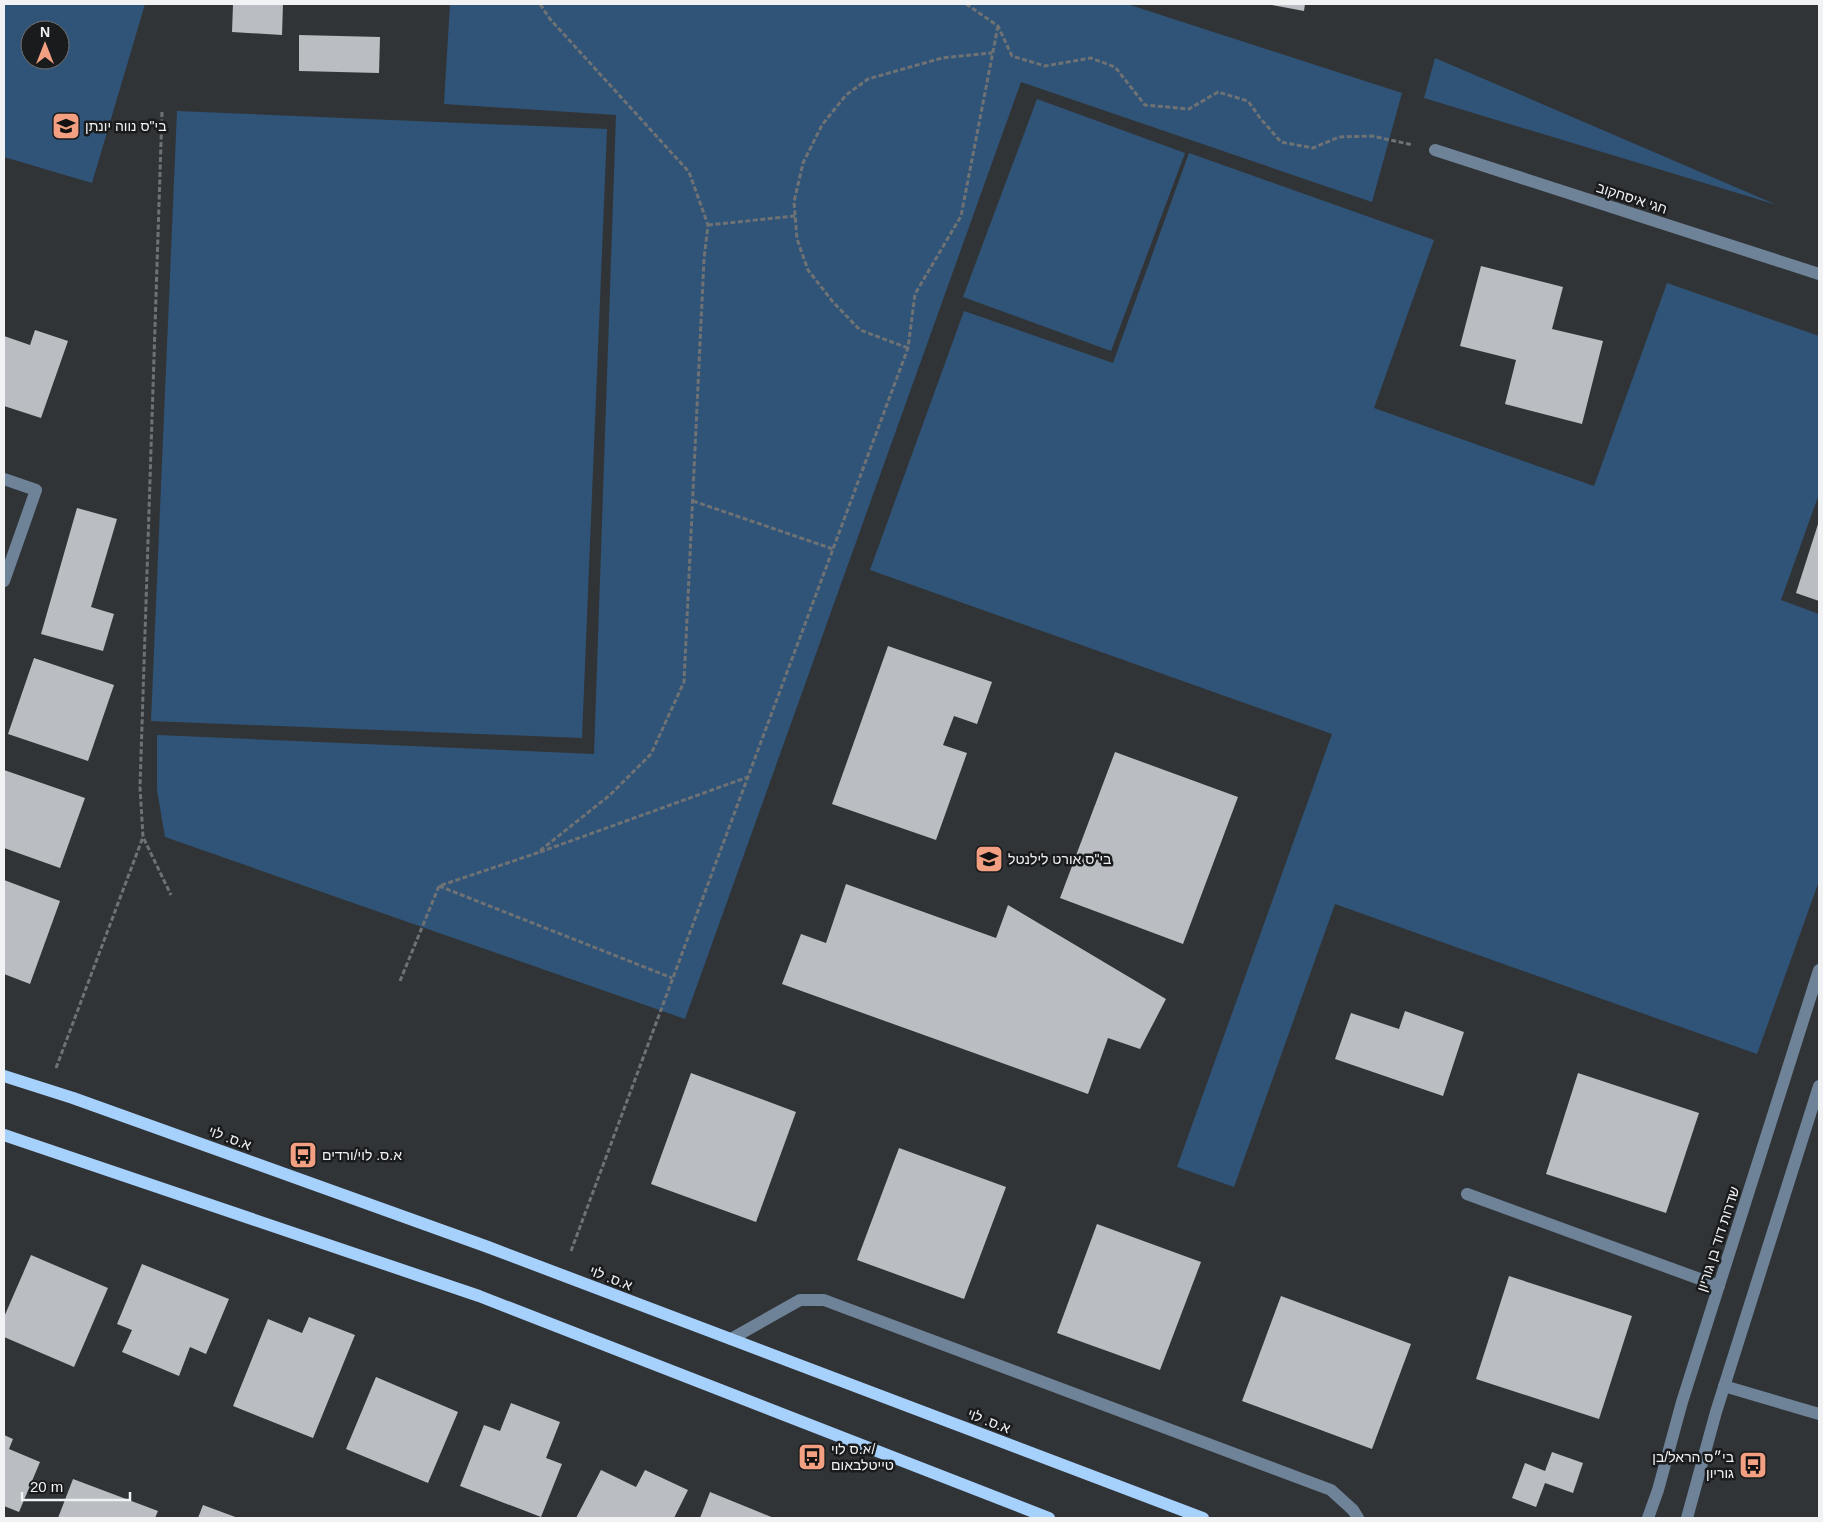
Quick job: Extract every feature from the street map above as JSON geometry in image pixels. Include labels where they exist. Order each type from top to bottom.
[{"type":"main road","name":"א.ס. לוי","points":[[4,1076],[460,1237],[1203,1518]]},
{"type":"main road","points":[[4,1135],[479,1296],[1049,1518]]},
{"type":"street","name":"חגי איסחקוב","points":[[1435,150],[1819,274]]},
{"type":"street","points":[[4,479],[36,490],[4,581]]},
{"type":"street","name":"שדרות דוד בן גוריון","points":[[1648,1518],[1658,1490],[1682,1402],[1819,970]]},
{"type":"street","points":[[1688,1518],[1724,1386],[1819,1086]]},
{"type":"street","points":[[1468,1194],[1719,1286]]},
{"type":"street","points":[[731,1339],[800,1300],[824,1300],[1331,1490],[1353,1510],[1358,1518]]},
{"type":"street","points":[[1724,1386],[1819,1414]]},
{"type":"path","points":[[537,853],[610,795],[651,754],[684,682],[704,259],[708,225],[689,172],[550,19],[540,4]]},
{"type":"path","points":[[966,4],[998,26],[1012,56],[1045,66],[1091,58],[1115,67],[1146,105],[1189,109],[1218,92],[1248,101],[1281,142],[1313,148],[1339,137],[1372,136],[1435,150]]},
{"type":"path","points":[[562,1275],[908,348],[915,294],[961,216],[998,26]]},
{"type":"path","points":[[908,348],[860,330],[833,302],[808,270],[797,239],[794,202],[803,164],[822,125],[846,95],[868,79],[901,68],[942,58],[992,53]]},
{"type":"path","points":[[162,112],[140,778],[143,836],[171,895]]},
{"type":"path","points":[[708,225],[795,216]]},
{"type":"path","points":[[693,502],[833,549]]},
{"type":"path","points":[[400,981],[439,886],[748,777]]},
{"type":"path","points":[[48,1090],[143,836]]},
{"type":"path","points":[[439,886],[672,978]]},
{"type":"shaded area","name":"בי\"ס נווה יונתן","points":[[4,4],[145,4],[92,183],[4,157]]},
{"type":"shaded area","points":[[450,4],[1127,4],[1402,93],[1372,202],[1021,82],[685,1019],[165,837],[157,790],[157,735],[594,754],[616,115],[444,104]]},
{"type":"shaded area","points":[[1435,58],[1777,205],[1424,98]]},
{"type":"shaded area","points":[[1037,99],[1185,153],[1111,351],[963,297]]},
{"type":"shaded area","points":[[177,111],[607,129],[582,738],[151,721]]},
{"type":"shaded area","points":[[1189,153],[1434,240],[1374,408],[1594,486],[1667,283],[1819,336],[1819,494],[1781,600],[1819,614],[1819,881],[1757,1054],[1335,904],[1234,1187],[1177,1167],[1332,734],[870,570],[964,311],[1113,363]]},
{"type":"building","points":[[233,4],[283,4],[282,35],[232,32]]},
{"type":"building","points":[[1272,4],[1305,4],[1304,11]]},
{"type":"building","points":[[299,35],[380,37],[379,73],[299,71]]},
{"type":"building","points":[[1481,266],[1563,287],[1552,329],[1603,341],[1582,424],[1505,404],[1516,360],[1460,346]]},
{"type":"building","points":[[35,330],[68,341],[41,418],[4,406],[4,336],[30,345]]},
{"type":"building","points":[[77,508],[117,519],[91,607],[114,614],[103,651],[41,634]]},
{"type":"building","points":[[1819,521],[1819,601],[1796,593]]},
{"type":"building","points":[[888,646],[992,682],[977,724],[954,716],[943,745],[967,753],[936,840],[832,804]]},
{"type":"building","points":[[34,658],[114,685],[88,761],[8,734]]},
{"type":"building","points":[[1115,752],[1238,797],[1183,944],[1060,898]]},
{"type":"building","points":[[4,770],[85,798],[60,868],[4,848]]},
{"type":"building","points":[[4,880],[60,901],[30,984],[4,974]]},
{"type":"building","points":[[846,884],[996,938],[1008,905],[1166,999],[1140,1049],[1108,1038],[1088,1094],[782,984],[801,934],[826,943]]},
{"type":"building","points":[[1405,1011],[1464,1032],[1443,1096],[1335,1059],[1351,1013],[1399,1029]]},
{"type":"building","points":[[691,1073],[796,1112],[756,1222],[651,1184]]},
{"type":"building","points":[[1578,1073],[1699,1113],[1666,1213],[1546,1174]]},
{"type":"building","points":[[899,1148],[1006,1187],[964,1299],[857,1260]]},
{"type":"building","points":[[1097,1224],[1201,1262],[1160,1370],[1057,1333]]},
{"type":"building","points":[[31,1255],[108,1288],[74,1367],[4,1337],[4,1317]]},
{"type":"building","points":[[142,1264],[229,1299],[206,1354],[190,1347],[179,1376],[122,1352],[132,1330],[117,1324]]},
{"type":"building","points":[[1509,1276],[1632,1316],[1599,1419],[1476,1379]]},
{"type":"building","points":[[1281,1296],[1411,1344],[1372,1449],[1242,1401]]},
{"type":"building","points":[[309,1317],[355,1335],[313,1438],[233,1406],[268,1319],[302,1333]]},
{"type":"building","points":[[376,1377],[458,1412],[428,1483],[346,1449]]},
{"type":"building","points":[[511,1403],[560,1422],[546,1458],[562,1464],[541,1517],[460,1486],[484,1425],[500,1431]]},
{"type":"building","points":[[4,1435],[13,1439],[9,1449],[40,1462],[19,1512],[4,1506]]},
{"type":"building","points":[[1552,1452],[1583,1463],[1573,1493],[1545,1483],[1536,1507],[1512,1498],[1525,1463],[1545,1471]]},
{"type":"building","points":[[601,1470],[636,1487],[645,1470],[688,1490],[674,1518],[576,1518]]},
{"type":"building","points":[[73,1479],[158,1511],[155,1518],[58,1518]]},
{"type":"building","points":[[710,1492],[774,1518],[700,1518]]},
{"type":"building","points":[[203,1505],[238,1518],[198,1518]]},
{"type":"place","name":"בי\"ס נווה יונתן","points":[[66,126]]},
{"type":"place","name":"בי\"ס אורט לילנטל","points":[[989,859]]},
{"type":"place","name":"א.ס. לוי/ורדים","points":[[303,1155]]},
{"type":"place","name":"א.ס לוי/ טייטלבאום","points":[[812,1457]]},
{"type":"place","name":"בי״ס הראל/בן גוריון","points":[[1753,1465]]}]
